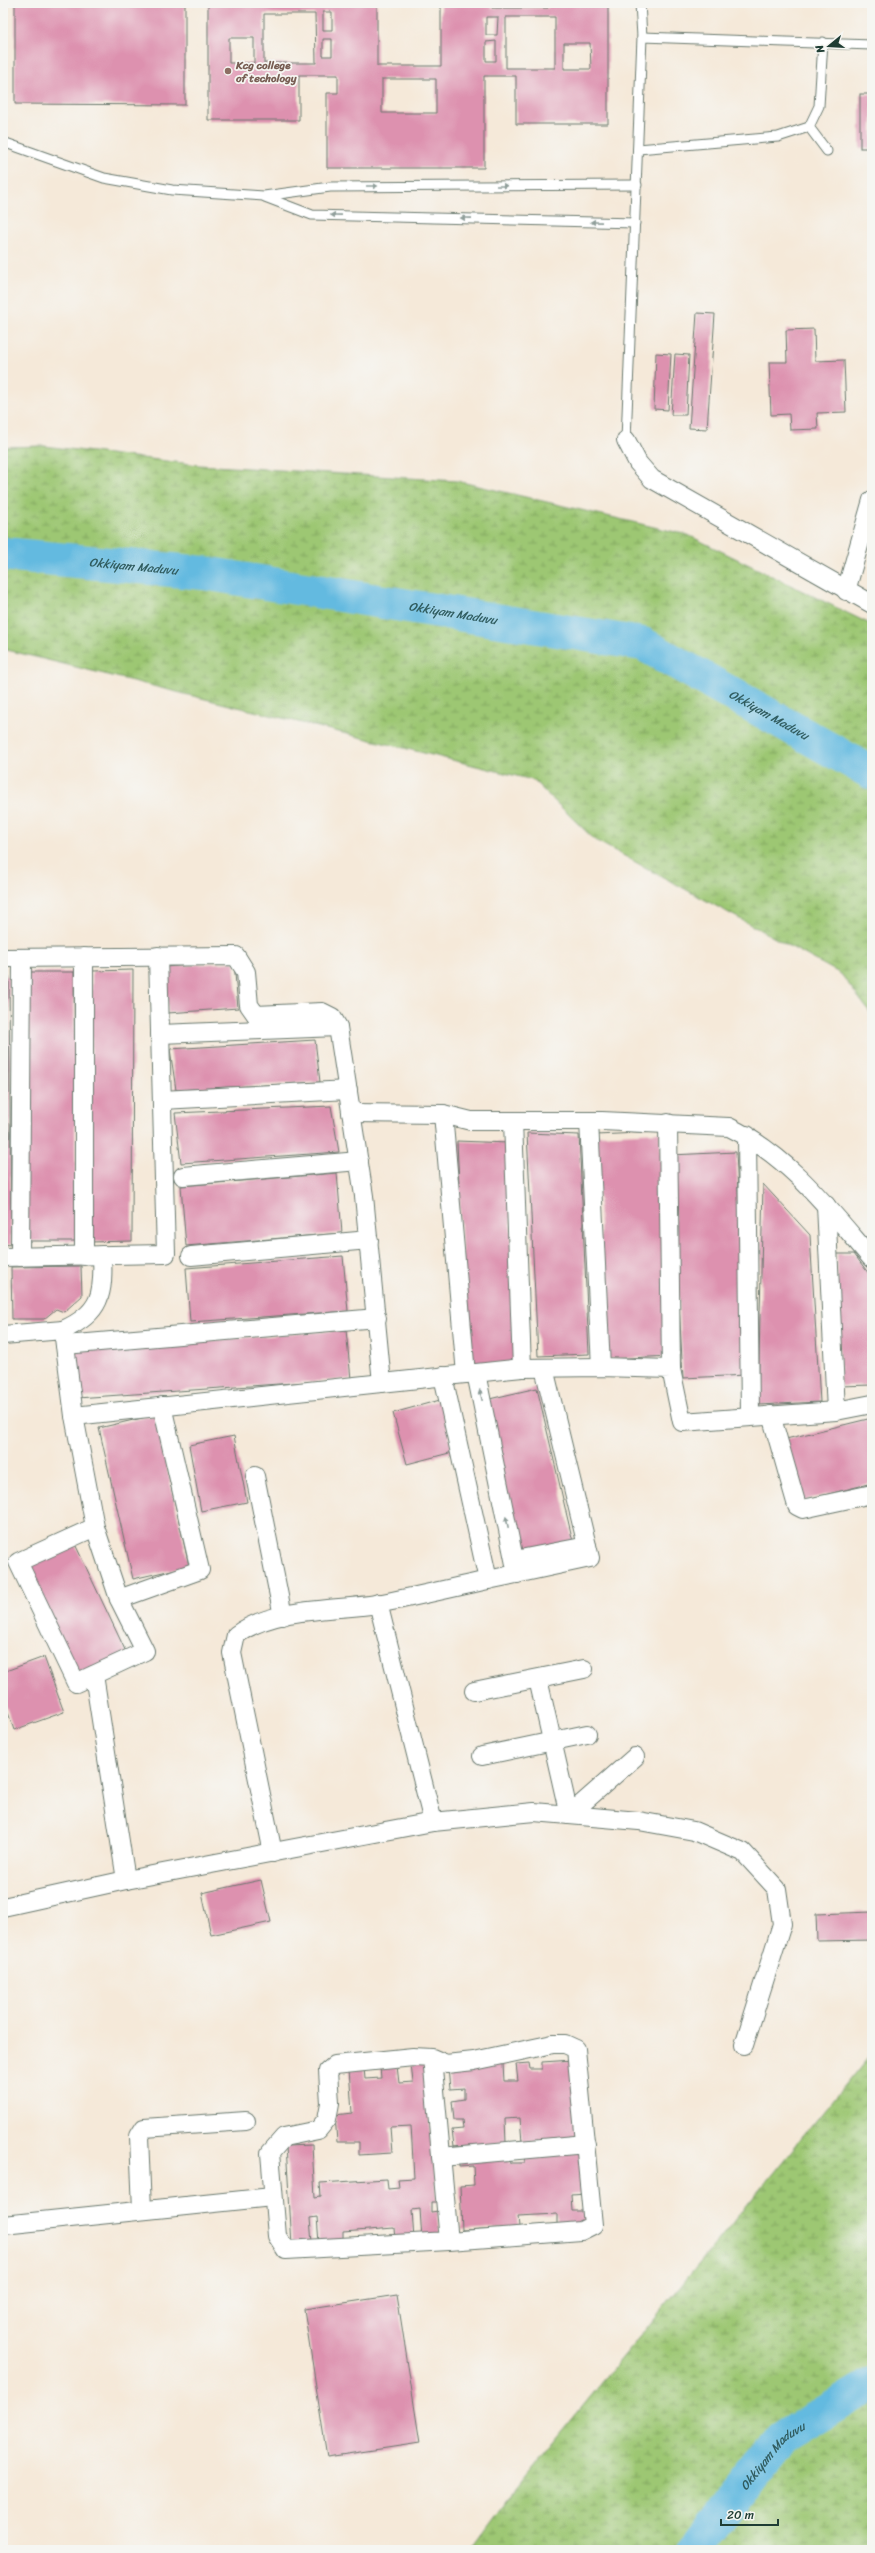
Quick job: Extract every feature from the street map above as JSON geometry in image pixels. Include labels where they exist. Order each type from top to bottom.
[{"type":"street","points":[[626,440],[638,463],[652,479],[846,591],[872,604]]},
{"type":"street","points":[[846,591],[872,500]]},
{"type":"street","points":[[22,958],[12,1257],[166,1254],[158,956]]},
{"type":"street","points":[[3,958],[236,956],[246,972],[249,1004],[256,1015],[322,1012],[332,1017],[338,1028],[359,1161],[369,1240],[382,1383]]},
{"type":"street","points":[[84,957],[84,1256]]},
{"type":"street","points":[[160,1034],[338,1028]]},
{"type":"street","points":[[162,1100],[348,1090]]},
{"type":"street","points":[[351,1113],[443,1114],[470,1122],[589,1121],[668,1123],[729,1127],[747,1136],[792,1169],[826,1205],[872,1259]]},
{"type":"street","points":[[443,1114],[471,1373],[516,1567]]},
{"type":"street","points":[[514,1121],[522,1368]]},
{"type":"street","points":[[589,1121],[601,1367]]},
{"type":"street","points":[[668,1123],[671,1370],[682,1422],[836,1410],[872,1404]]},
{"type":"street","points":[[747,1136],[750,1416]]},
{"type":"street","points":[[182,1176],[359,1161]]},
{"type":"street","points":[[826,1205],[836,1410]]},
{"type":"street","points":[[191,1256],[369,1240]]},
{"type":"street","points":[[64,1338],[99,1302],[104,1284],[102,1255]]},
{"type":"street","points":[[3,1335],[64,1338],[377,1318]]},
{"type":"street","points":[[64,1338],[74,1416],[94,1527],[119,1599],[145,1652],[76,1683],[18,1562],[94,1527]]},
{"type":"street","points":[[74,1416],[522,1368],[601,1367],[671,1370]]},
{"type":"street","points":[[273,1852],[232,1653],[236,1636],[250,1625],[283,1616],[378,1604],[488,1580],[516,1567],[590,1558],[544,1368]]},
{"type":"street","points":[[443,1376],[488,1580]]},
{"type":"street","points":[[119,1599],[200,1570],[162,1406]]},
{"type":"street","points":[[771,1415],[797,1506],[803,1509],[872,1494]]},
{"type":"street","points":[[255,1476],[283,1616]]},
{"type":"street","points":[[378,1604],[433,1822]]},
{"type":"street","points":[[474,1691],[584,1669]]},
{"type":"street","points":[[94,1675],[126,1880]]},
{"type":"street","points":[[538,1678],[569,1815]]},
{"type":"street","points":[[482,1756],[587,1734]]},
{"type":"street","points":[[569,1815],[635,1757]]},
{"type":"street","points":[[3,1906],[126,1880],[433,1822],[534,1812],[639,1821],[694,1831],[743,1852],[776,1889],[782,1924],[744,2045]]},
{"type":"street","points":[[553,2044],[565,2044],[576,2049],[594,2220],[589,2228],[581,2231],[449,2241],[286,2250],[277,2236],[272,2197],[270,2153],[284,2137],[318,2130],[327,2119],[330,2103],[328,2071],[331,2067],[335,2065],[397,2059],[432,2058],[446,2064],[474,2061],[553,2044]]},
{"type":"street","points":[[432,2058],[449,2241]]},
{"type":"street","points":[[142,2210],[140,2136],[144,2128],[246,2121]]},
{"type":"street","points":[[441,2157],[586,2144]]},
{"type":"street","points":[[3,2225],[272,2197]]},
{"type":"lane","points":[[626,440],[642,37],[640,3]]},
{"type":"lane","points":[[642,37],[823,42],[872,45]]},
{"type":"lane","points":[[638,149],[778,137],[809,127],[819,106],[823,42]]},
{"type":"lane","points":[[809,127],[827,151]]},
{"type":"lane","points":[[3,142],[104,178],[172,190],[264,196],[330,187],[637,185]]},
{"type":"lane","points":[[264,196],[312,214],[635,223]]},
{"type":"green space","points":[[44,446],[199,465],[457,481],[688,535],[872,625],[872,1015],[841,974],[595,840],[533,780],[3,649],[3,447]]},
{"type":"green space","points":[[872,2052],[872,2550],[471,2550],[520,2483]]},
{"type":"building","points":[[15,3],[185,3],[185,105],[15,104]]},
{"type":"building","points":[[208,3],[377,3],[377,66],[441,66],[441,3],[492,3],[492,8],[548,8],[548,3],[608,3],[608,124],[516,124],[516,76],[484,76],[484,168],[327,168],[327,93],[338,93],[338,75],[299,75],[299,120],[208,120]],"holes":[[[323,12],[332,12],[332,30],[323,30]],[[264,14],[315,14],[316,63],[264,63]],[[486,17],[498,17],[497,35],[486,35]],[[506,17],[555,17],[555,68],[506,68]],[[229,38],[254,38],[254,63],[229,63]],[[323,39],[332,39],[332,56],[323,56]],[[496,41],[496,61],[486,61],[486,42]],[[564,43],[590,43],[591,69],[564,69]],[[382,79],[436,79],[436,113],[382,113]]]},
{"type":"building","points":[[860,94],[872,94],[872,148],[860,148]]},
{"type":"building","points":[[697,313],[715,314],[707,429],[689,428]]},
{"type":"building","points":[[814,329],[815,361],[844,360],[846,412],[817,413],[818,429],[790,430],[789,414],[771,415],[769,362],[787,362],[786,330]]},
{"type":"building","points":[[656,353],[671,354],[668,410],[654,409]]},
{"type":"building","points":[[675,354],[689,355],[686,415],[671,415]]},
{"type":"building","points":[[234,962],[238,1008],[168,1013],[164,967]]},
{"type":"building","points":[[133,970],[132,1241],[90,1242],[92,971]]},
{"type":"building","points":[[23,972],[74,972],[76,1241],[24,1241]]},
{"type":"building","points":[[3,976],[9,976],[11,1245],[3,1244]]},
{"type":"building","points":[[315,1040],[320,1082],[176,1090],[170,1049]]},
{"type":"building","points":[[331,1106],[339,1152],[181,1163],[175,1113]]},
{"type":"building","points":[[660,1132],[671,1356],[606,1359],[596,1135]]},
{"type":"building","points":[[527,1133],[579,1135],[589,1354],[538,1356]]},
{"type":"building","points":[[457,1141],[508,1143],[516,1362],[467,1365]]},
{"type":"building","points":[[736,1152],[747,1375],[683,1378],[671,1155]]},
{"type":"building","points":[[337,1173],[342,1233],[186,1246],[181,1186]]},
{"type":"building","points":[[763,1184],[810,1235],[820,1402],[758,1405]]},
{"type":"building","points":[[837,1254],[854,1254],[872,1278],[872,1385],[840,1386]]},
{"type":"building","points":[[343,1256],[348,1311],[190,1322],[186,1268]]},
{"type":"building","points":[[81,1266],[82,1296],[64,1312],[56,1309],[44,1319],[12,1319],[11,1267]]},
{"type":"building","points":[[346,1330],[351,1379],[77,1398],[74,1351]]},
{"type":"building","points":[[537,1388],[574,1546],[518,1558],[485,1400]]},
{"type":"building","points":[[440,1400],[453,1452],[407,1464],[393,1413]]},
{"type":"building","points":[[155,1415],[189,1566],[133,1579],[99,1428]]},
{"type":"building","points":[[872,1418],[872,1483],[801,1501],[786,1439]]},
{"type":"building","points":[[234,1436],[247,1502],[201,1511],[189,1445]]},
{"type":"building","points":[[75,1544],[127,1654],[76,1679],[24,1568]]},
{"type":"building","points":[[44,1657],[64,1712],[14,1730],[3,1698],[3,1672]]},
{"type":"building","points":[[261,1880],[271,1922],[211,1935],[202,1893]]},
{"type":"building","points":[[872,1912],[872,1940],[817,1941],[816,1914]]},
{"type":"building","points":[[573,2060],[578,2138],[522,2142],[520,2118],[505,2119],[506,2143],[454,2146],[452,2130],[463,2129],[462,2120],[454,2120],[452,2101],[464,2099],[464,2088],[450,2089],[448,2068],[503,2064],[504,2081],[518,2081],[516,2064],[529,2063],[530,2069],[542,2069],[542,2062]]},
{"type":"building","points":[[411,2065],[424,2065],[438,2202],[431,2202],[431,2212],[438,2211],[440,2238],[422,2240],[420,2209],[412,2210],[414,2240],[395,2241],[394,2228],[343,2232],[343,2241],[319,2243],[317,2217],[310,2218],[312,2244],[292,2245],[286,2146],[312,2145],[315,2197],[321,2196],[320,2183],[387,2179],[388,2189],[399,2188],[398,2179],[414,2178],[411,2126],[390,2127],[392,2153],[359,2155],[359,2142],[337,2142],[335,2115],[352,2113],[349,2069],[364,2068],[365,2079],[381,2078],[380,2067],[397,2066],[399,2083],[413,2082]]},
{"type":"building","points":[[581,2148],[584,2193],[571,2194],[572,2211],[584,2211],[585,2224],[557,2226],[557,2214],[518,2216],[519,2227],[462,2230],[460,2186],[474,2185],[473,2166],[459,2167],[459,2158],[509,2154],[510,2163],[525,2163],[524,2150]]},
{"type":"building","points":[[397,2295],[420,2443],[327,2457],[304,2309]]},
{"type":"waterway","name":"Okkiyam Maduvu","points":[[3,554],[204,573],[643,644],[872,773]]},
{"type":"waterway","name":"Okkiyam Maduvu","points":[[694,2550],[783,2438],[872,2384]]},
{"type":"place","name":"Kcg college of techology","points":[[228,71]]}]
